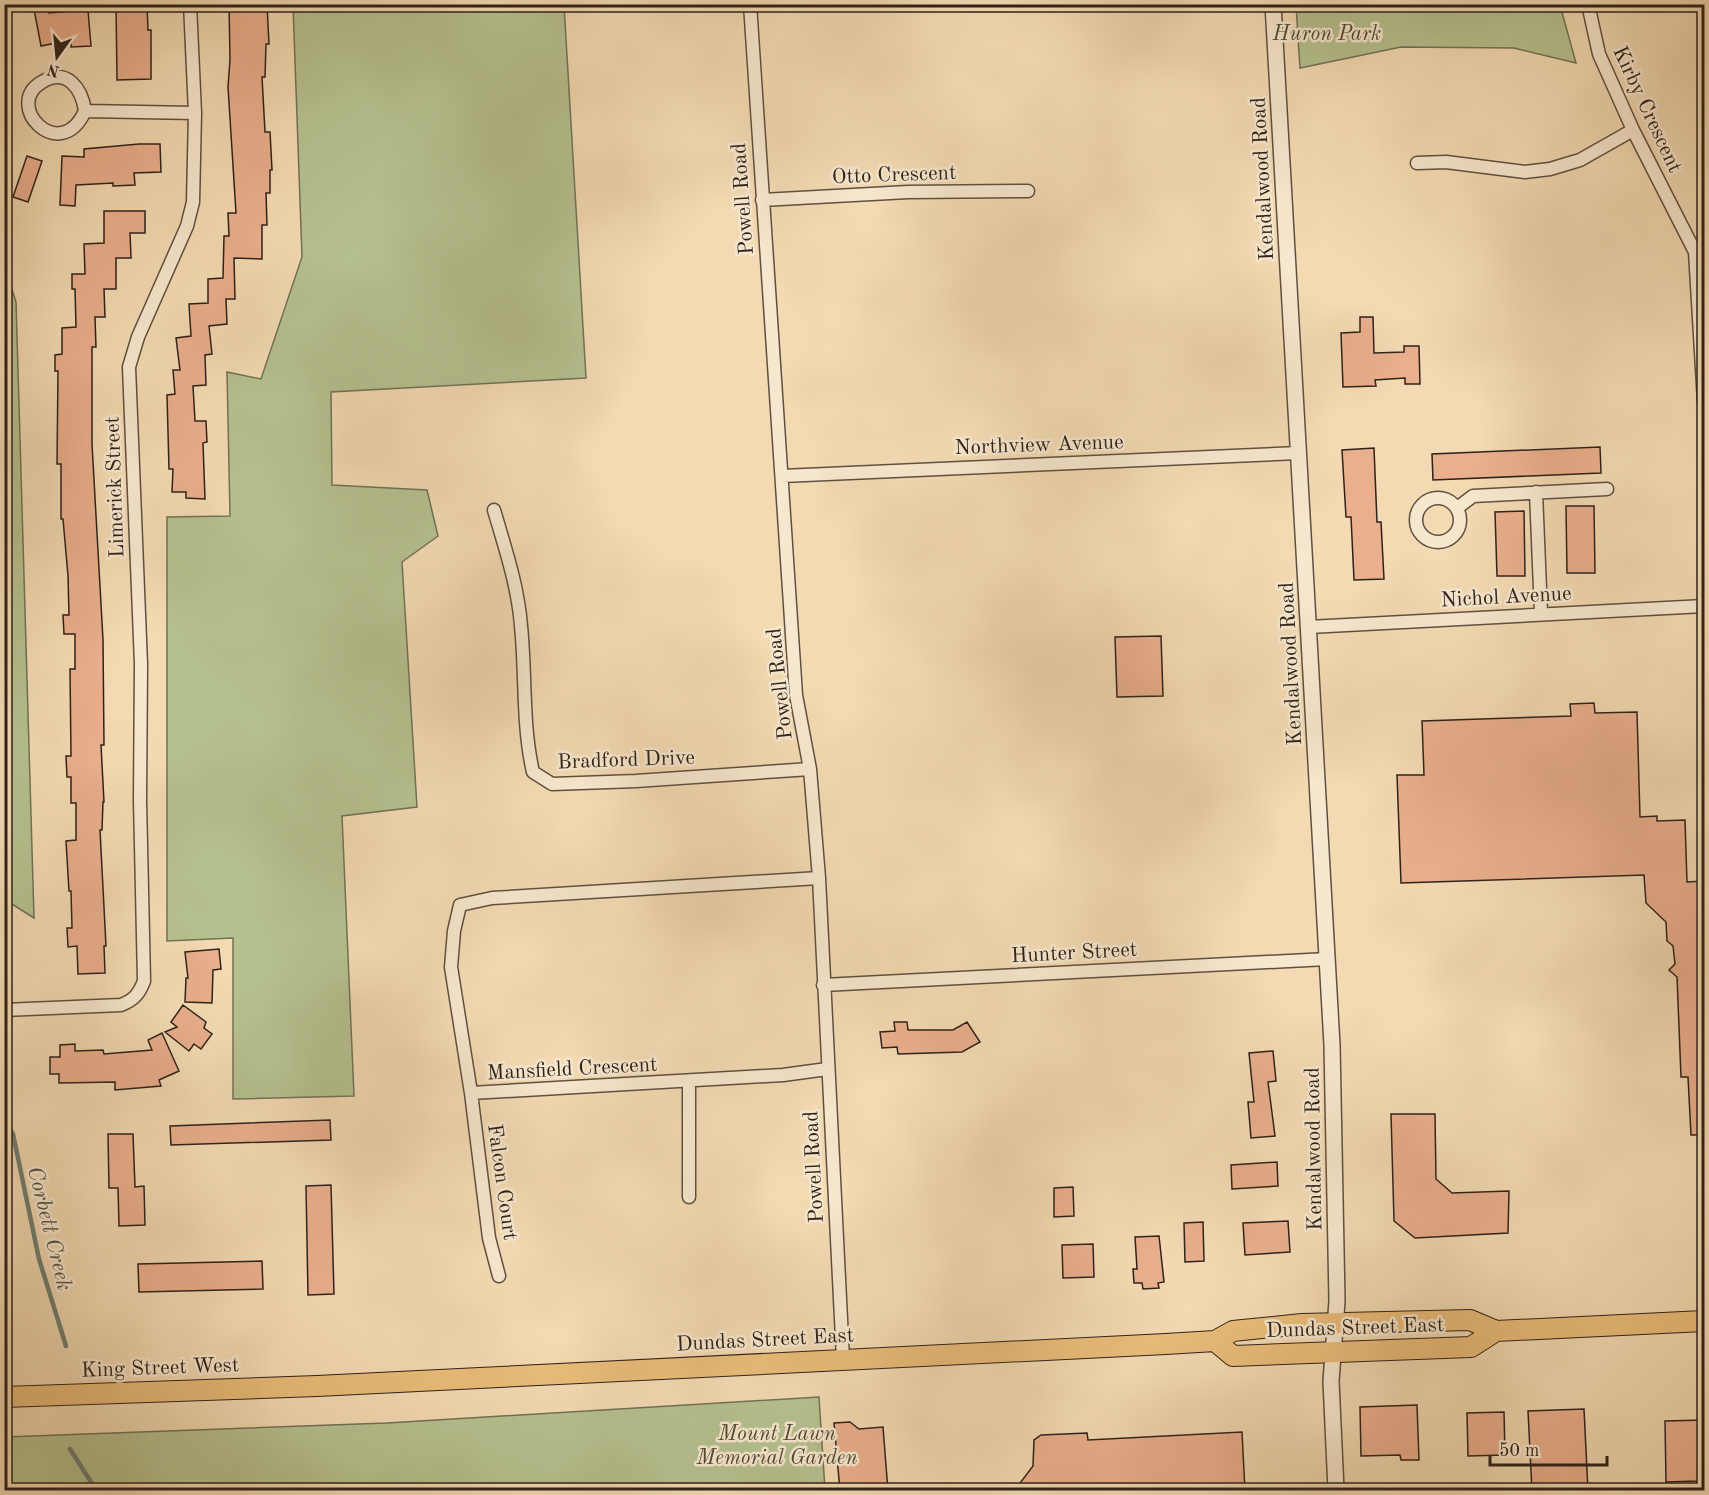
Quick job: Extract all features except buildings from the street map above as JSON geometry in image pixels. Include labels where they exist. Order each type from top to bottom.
[{"type":"main road","name":"Dundas Street East","points":[[317,1386],[1215,1341],[1233,1330],[1336,1322],[1470,1320],[1496,1331],[1704,1321]]},
{"type":"main road","name":"Dundas Street East","points":[[1215,1341],[1233,1356],[1471,1347],[1496,1331]]},
{"type":"main road","name":"King Street West","points":[[4,1397],[317,1386]]},
{"type":"street","name":"Limerick Street","points":[[4,1010],[121,1005],[132,1001],[140,992],[144,981],[140,800],[141,664],[129,367],[138,337],[187,226],[193,202],[195,113],[190,4]]},
{"type":"street","name":"Powell Road","points":[[750,4],[796,695],[810,769],[819,878],[843,1359]]},
{"type":"street","name":"Kendalwood Road","points":[[1273,4],[1310,627],[1334,1108],[1336,1322],[1331,1381],[1336,1491]]},
{"type":"street","name":"Kirby Crescent","points":[[1588,4],[1599,54],[1633,130],[1700,251],[1704,402]]},
{"type":"street","points":[[57,77],[68,80],[78,88],[83,96],[85,111],[77,125],[69,131],[59,133],[48,132],[37,125],[28,107],[35,87],[43,81],[57,77]]},
{"type":"street","points":[[85,111],[195,113]]},
{"type":"street","points":[[1417,163],[1446,162],[1525,172],[1550,169],[1581,160],[1633,130]]},
{"type":"street","name":"Otto Crescent","points":[[762,200],[908,192],[1028,190]]},
{"type":"street","name":"Northview Avenue","points":[[782,476],[1298,453]]},
{"type":"street","points":[[1457,508],[1473,496],[1606,489]]},
{"type":"street","points":[[1536,492],[1541,613]]},
{"type":"street","name":"Bradford Drive","points":[[494,510],[517,591],[523,650],[527,746],[533,772],[552,783],[636,781],[810,769]]},
{"type":"street","name":"Nichol Avenue","points":[[1310,627],[1704,606]]},
{"type":"street","name":"Mansfield Crescent","points":[[819,878],[492,898],[459,905],[451,967],[471,1092],[783,1075],[827,1069]]},
{"type":"street","name":"Hunter Street","points":[[823,985],[1327,959]]},
{"type":"street","points":[[689,1081],[689,1197]]},
{"type":"street","name":"Falcon Court","points":[[471,1092],[489,1238],[499,1276]]},
{"type":"green space","points":[[293,5],[564,5],[586,378],[331,392],[332,485],[427,490],[438,536],[402,562],[417,807],[342,816],[354,1096],[233,1099],[233,938],[167,941],[167,517],[230,516],[227,372],[261,379],[302,257]]},
{"type":"green space","name":"Huron Park","points":[[1296,5],[1560,5],[1576,63],[1514,48],[1401,47],[1300,68]]},
{"type":"green space","points":[[4,265],[16,302],[34,918],[4,899]]},
{"type":"green space","name":"Mount Lawn Memorial Garden","points":[[819,1397],[825,1490],[5,1490],[5,1437],[387,1423]]},
{"type":"waterway","name":"Corbett Creek","points":[[4,1118],[13,1134],[39,1259],[66,1346]]},
{"type":"waterway","name":"Corbett Creek","points":[[70,1449],[96,1490]]}]
